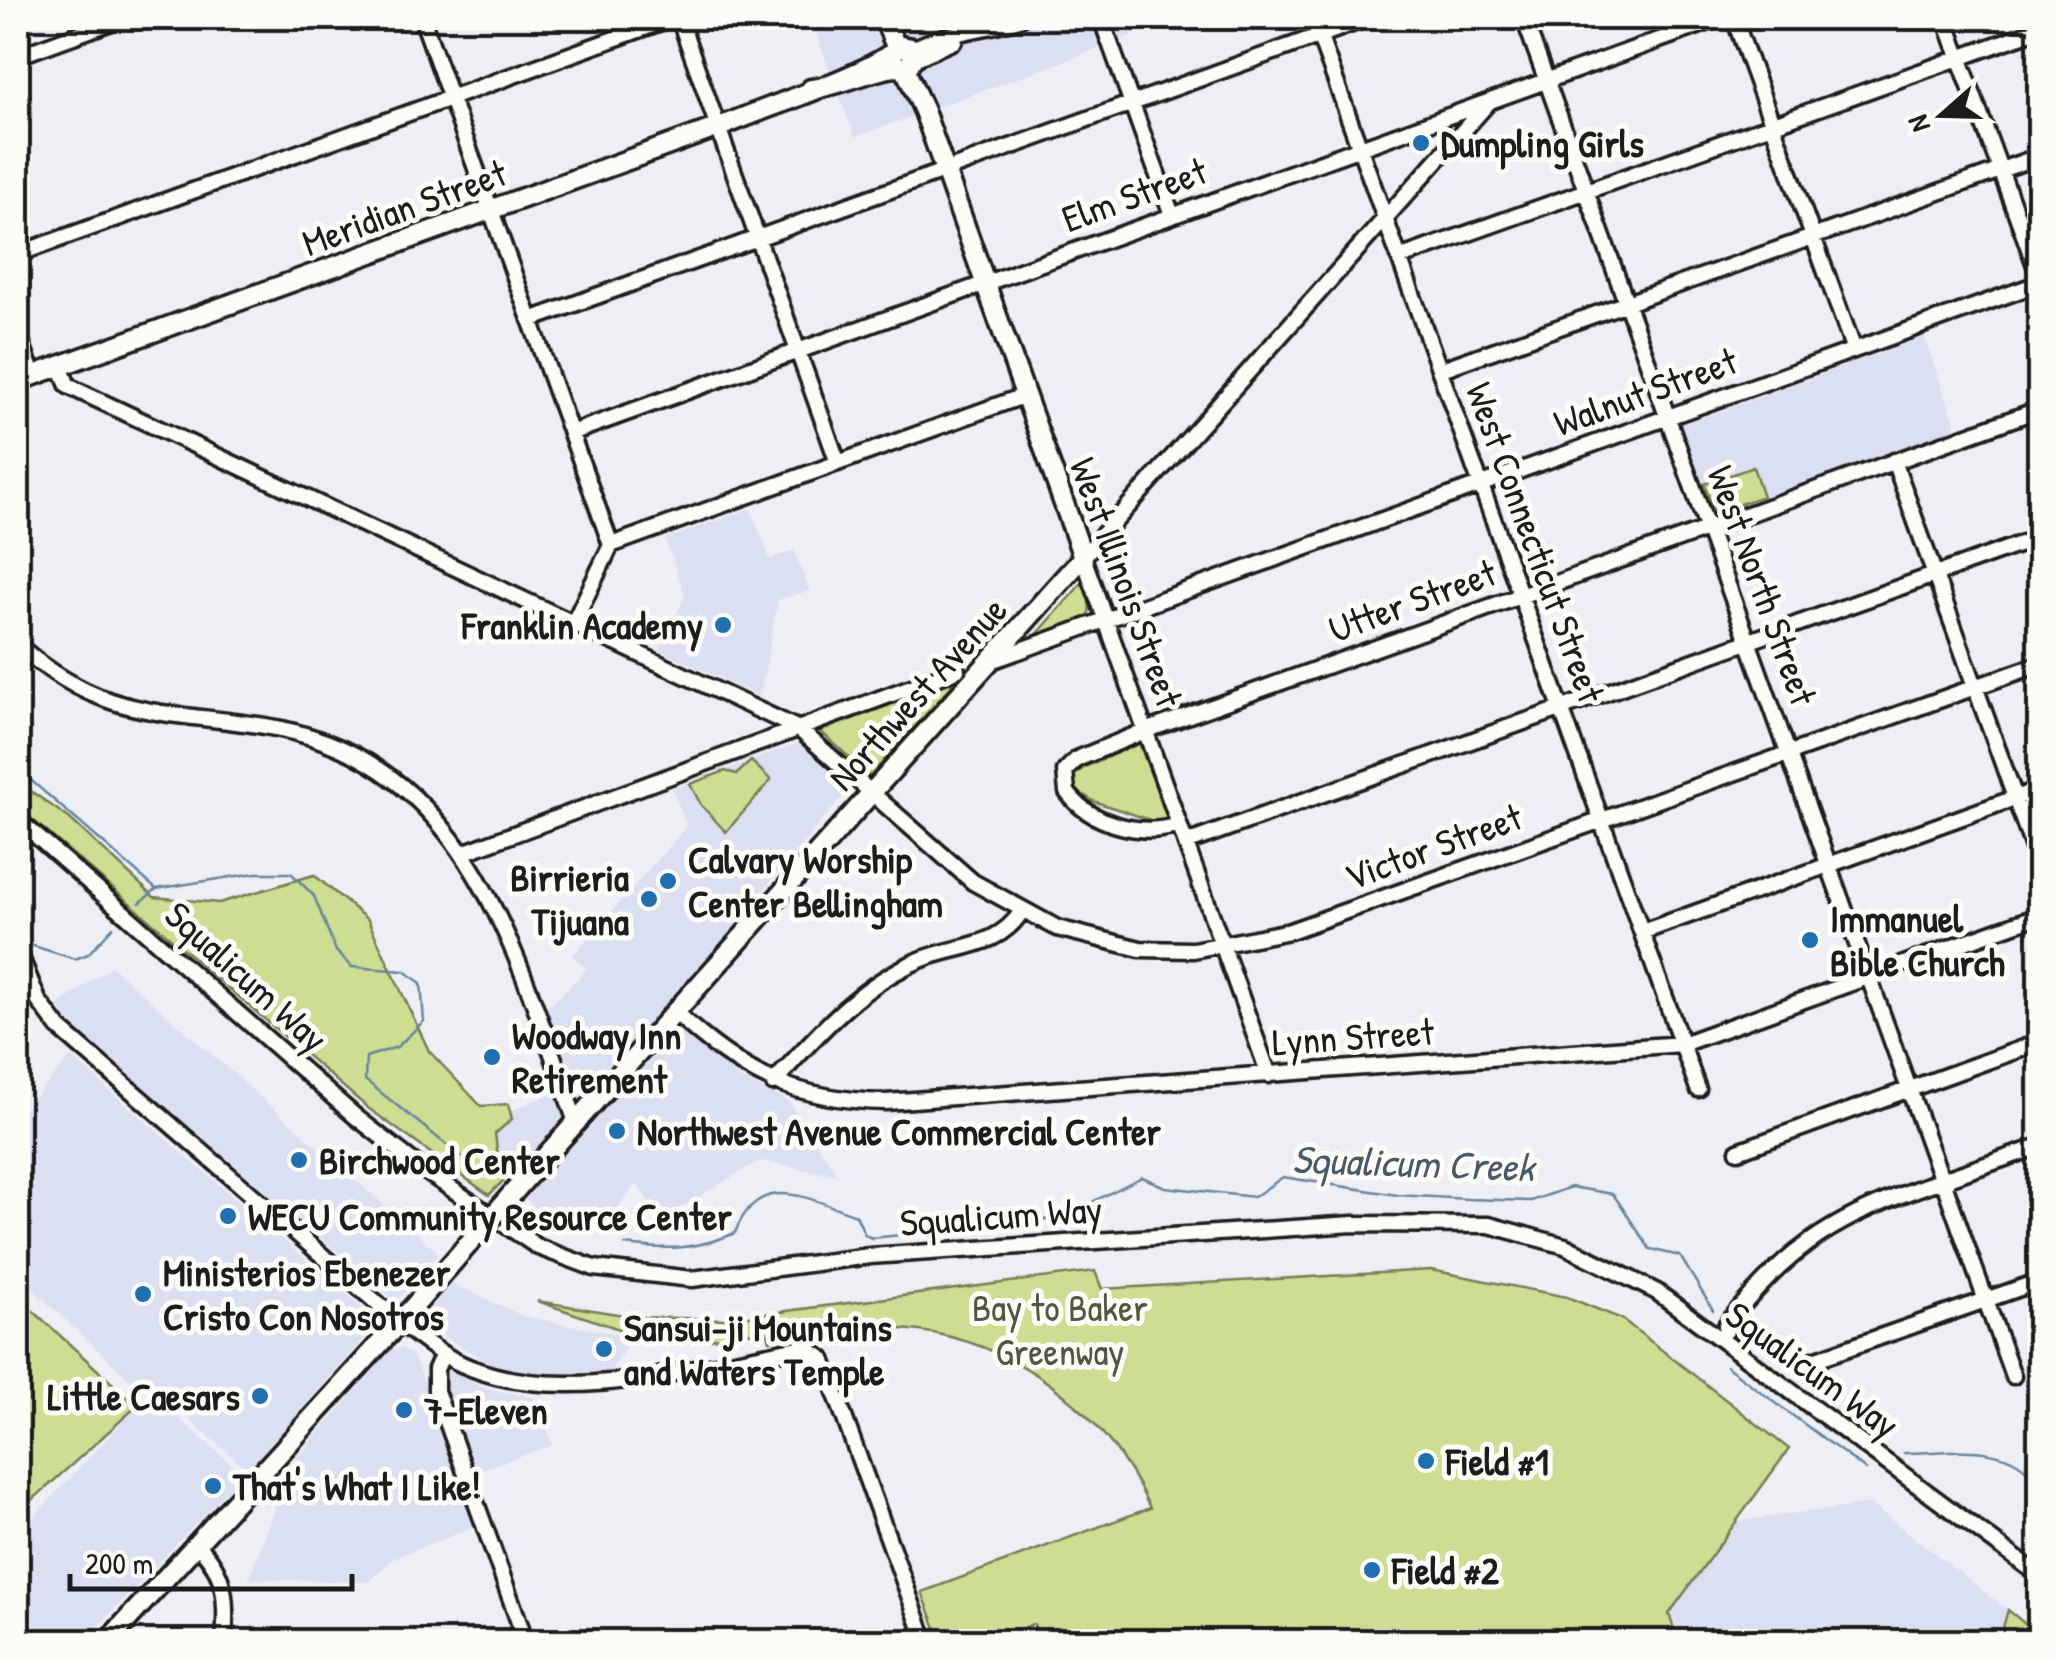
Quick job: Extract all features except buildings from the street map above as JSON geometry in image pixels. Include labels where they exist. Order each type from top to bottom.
[{"type":"main road","name":"West Illinois Street","points":[[884,18],[905,57]]},
{"type":"main road","name":"West Illinois Street","points":[[892,18],[1083,557]]},
{"type":"main road","name":"Meridian Street","points":[[25,378],[905,57]]},
{"type":"main road","name":"Northwest Avenue","points":[[107,1642],[400,1322],[1083,557]]},
{"type":"street","points":[[18,56],[123,18]]},
{"type":"street","points":[[422,18],[611,545]]},
{"type":"street","points":[[18,254],[675,18],[838,463]]},
{"type":"street","name":"Meridian Street","points":[[905,57],[1022,18]]},
{"type":"street","points":[[1101,18],[1172,215]]},
{"type":"street","name":"West Connecticut Street","points":[[1312,18],[1698,1090]]},
{"type":"street","points":[[530,320],[1368,18]]},
{"type":"street","name":"West North Street","points":[[1524,18],[2013,1376]]},
{"type":"street","name":"Elm Street","points":[[571,433],[1720,18]]},
{"type":"street","points":[[1734,18],[1854,350]]},
{"type":"street","points":[[1946,18],[2040,281]]},
{"type":"street","points":[[1399,258],[2040,28]]},
{"type":"street","name":"Northwest Avenue","points":[[1083,557],[1492,98]]},
{"type":"street","points":[[1440,370],[2040,156]]},
{"type":"street","name":"Walnut Street","points":[[989,662],[2040,281]]},
{"type":"street","points":[[18,332],[25,378]]},
{"type":"street","name":"Victor Street","points":[[60,366],[68,386],[799,729],[973,882],[1021,912],[1097,941],[1140,948],[1223,947],[1290,931],[2040,664]]},
{"type":"street","points":[[574,622],[611,545],[1026,396]]},
{"type":"street","name":"Utter Street","points":[[1179,825],[1146,830],[1110,822],[1078,806],[1063,785],[1065,771],[1072,762],[1146,731],[2040,409]]},
{"type":"street","points":[[1894,461],[2040,866]]},
{"type":"street","points":[[1186,843],[2040,537]]},
{"type":"street","name":"West Illinois Street","points":[[1083,557],[1268,1075]]},
{"type":"street","points":[[18,644],[77,688],[126,709],[265,726],[329,745],[408,792],[466,852],[502,922],[576,1122]]},
{"type":"street","points":[[466,852],[957,670]]},
{"type":"street","points":[[1642,932],[2040,789]]},
{"type":"street","name":"Squalicum Way","points":[[18,820],[356,1117],[425,1171],[538,1247],[594,1268],[692,1280],[870,1256],[1353,1224],[1489,1225],[1565,1246],[1621,1270],[1723,1336],[2040,1576]]},
{"type":"street","points":[[773,1082],[864,991],[920,960],[998,936],[1021,912]]},
{"type":"street","name":"Lynn Street","points":[[675,1012],[728,1059],[773,1082],[839,1100],[886,1102],[1682,1044],[2040,916]]},
{"type":"street","points":[[18,950],[38,1000],[59,1028],[400,1322],[444,1354],[475,1370],[548,1386],[575,1386],[805,1347],[814,1351],[822,1359],[926,1642]]},
{"type":"street","points":[[1738,1151],[2040,1042]]},
{"type":"street","points":[[1723,1336],[1789,1254],[1816,1233],[1857,1212],[2040,1146]]},
{"type":"street","points":[[1810,1361],[2040,1282]]},
{"type":"street","points":[[444,1354],[436,1369],[436,1392],[526,1642]]},
{"type":"street","points":[[198,1546],[215,1564],[224,1583],[224,1642]]},
{"type":"shaded area","points":[[860,18],[1095,18],[1106,46],[855,137],[816,34]]},
{"type":"shaded area","points":[[1108,18],[1181,18],[1116,41]]},
{"type":"shaded area","points":[[1924,337],[1957,428],[1713,515],[1681,425]]},
{"type":"shaded area","name":"Franklin Academy","points":[[751,508],[770,559],[794,550],[810,591],[778,600],[760,697],[660,650],[685,596],[665,539]]},
{"type":"shaded area","points":[[802,742],[845,778],[848,790],[761,893],[766,898],[650,1026],[668,1042],[682,1033],[742,1080],[789,1101],[838,1176],[759,1161],[662,1219],[636,1184],[603,1227],[587,1232],[539,1210],[504,1183],[496,1133],[513,1120],[510,1111],[573,1085],[545,1010],[587,969],[572,956],[687,826],[672,789]]},
{"type":"shaded area","points":[[111,966],[439,1253],[396,1301],[73,1029],[57,1006]]},
{"type":"shaded area","points":[[71,1057],[375,1319],[376,1326],[247,1470],[144,1379],[137,1386],[18,1276],[18,1116]]},
{"type":"shaded area","points":[[452,1283],[523,1316],[632,1337],[609,1375],[583,1380],[505,1373],[423,1324],[425,1314]]},
{"type":"shaded area","points":[[402,1348],[412,1354],[418,1365],[475,1527],[394,1558],[368,1582],[249,1579],[290,1465],[391,1350]]},
{"type":"shaded area","points":[[446,1367],[481,1387],[538,1399],[552,1445],[474,1472],[444,1394]]},
{"type":"shaded area","points":[[150,1393],[243,1474],[84,1641],[18,1641],[18,1533]]},
{"type":"shaded area","points":[[1871,1504],[2008,1610],[2002,1631],[1989,1642],[1678,1641],[1669,1615],[1737,1521]]},
{"type":"green space","points":[[1753,467],[1763,496],[1714,513],[1704,484]]},
{"type":"green space","points":[[1085,584],[1089,600],[1086,619],[1071,629],[1033,639]]},
{"type":"green space","points":[[957,680],[870,776],[820,731]]},
{"type":"green space","points":[[1139,743],[1171,827],[1093,801],[1073,788],[1072,777],[1085,767]]},
{"type":"green space","points":[[751,761],[771,780],[726,832],[701,805],[690,784],[725,771],[737,774]]},
{"type":"green space","points":[[18,782],[69,818],[154,897],[219,903],[314,875],[368,920],[429,1051],[481,1106],[508,1104],[512,1119],[495,1134],[499,1164],[510,1174],[489,1195],[368,1108],[18,807]]},
{"type":"green space","name":"Bay to Baker Greenway","points":[[1431,1270],[1567,1297],[1622,1319],[1789,1449],[1669,1614],[1678,1641],[1041,1642],[1034,1624],[988,1641],[941,1641],[922,1592],[1150,1508],[1108,1439],[1081,1410],[1017,1363],[942,1335],[885,1329],[770,1340],[766,1330],[679,1344],[677,1336],[619,1329],[537,1301],[636,1317],[725,1319],[1095,1271],[1102,1289]]},
{"type":"green space","points":[[18,1297],[137,1406],[18,1513]]},
{"type":"green space","points":[[2008,1610],[2039,1635],[2039,1641],[1989,1641],[2002,1631]]},
{"type":"waterway","name":"Squalicum Creek","points":[[18,769],[156,889],[256,873],[291,873],[314,896],[336,951],[352,967],[404,971],[421,983],[424,1021],[397,1047],[366,1057],[365,1080],[477,1169]]},
{"type":"waterway","points":[[140,903],[155,890]]},
{"type":"waterway","points":[[27,944],[75,959],[88,954],[113,927]]},
{"type":"waterway","name":"Squalicum Creek","points":[[625,1245],[681,1247],[721,1239],[735,1233],[745,1213],[757,1201],[786,1194],[856,1215],[865,1235],[872,1238],[1060,1218],[1142,1177],[1165,1187],[1254,1197],[1283,1177],[1397,1195],[1468,1199],[1531,1201],[1571,1187],[1613,1194],[1650,1249],[1680,1256],[1713,1310]]},
{"type":"waterway","name":"Squalicum Creek","points":[[1726,1366],[1866,1470]]},
{"type":"waterway","name":"Squalicum Creek","points":[[1904,1453],[1977,1451],[2010,1459],[2037,1482],[2027,1510],[2040,1526]]},
{"type":"place","name":"Dumpling Girls","points":[[1421,143]]},
{"type":"place","name":"Franklin Academy","points":[[723,625]]},
{"type":"place","name":"Calvary Worship Center Bellingham","points":[[668,881]]},
{"type":"place","name":"Birrieria Tijuana","points":[[649,899]]},
{"type":"place","name":"Immanuel Bible Church","points":[[1810,940]]},
{"type":"place","name":"Woodway Inn Retirement","points":[[492,1057]]},
{"type":"place","name":"Northwest Avenue Commercial Center","points":[[617,1131]]},
{"type":"place","name":"Birchwood Center","points":[[299,1160]]},
{"type":"place","name":"WECU Community Resource Center","points":[[228,1216]]},
{"type":"place","name":"Ministerios Ebenezer Cristo Con Nosotros","points":[[143,1294]]},
{"type":"place","name":"Sansui-ji Mountains and Waters Temple","points":[[604,1349]]},
{"type":"place","name":"Little Caesars","points":[[260,1396]]},
{"type":"place","name":"7-Eleven","points":[[404,1410]]},
{"type":"place","name":"Field #1","points":[[1426,1461]]},
{"type":"place","name":"That's What I Like!","points":[[213,1486]]},
{"type":"place","name":"Field #2","points":[[1372,1570]]}]
